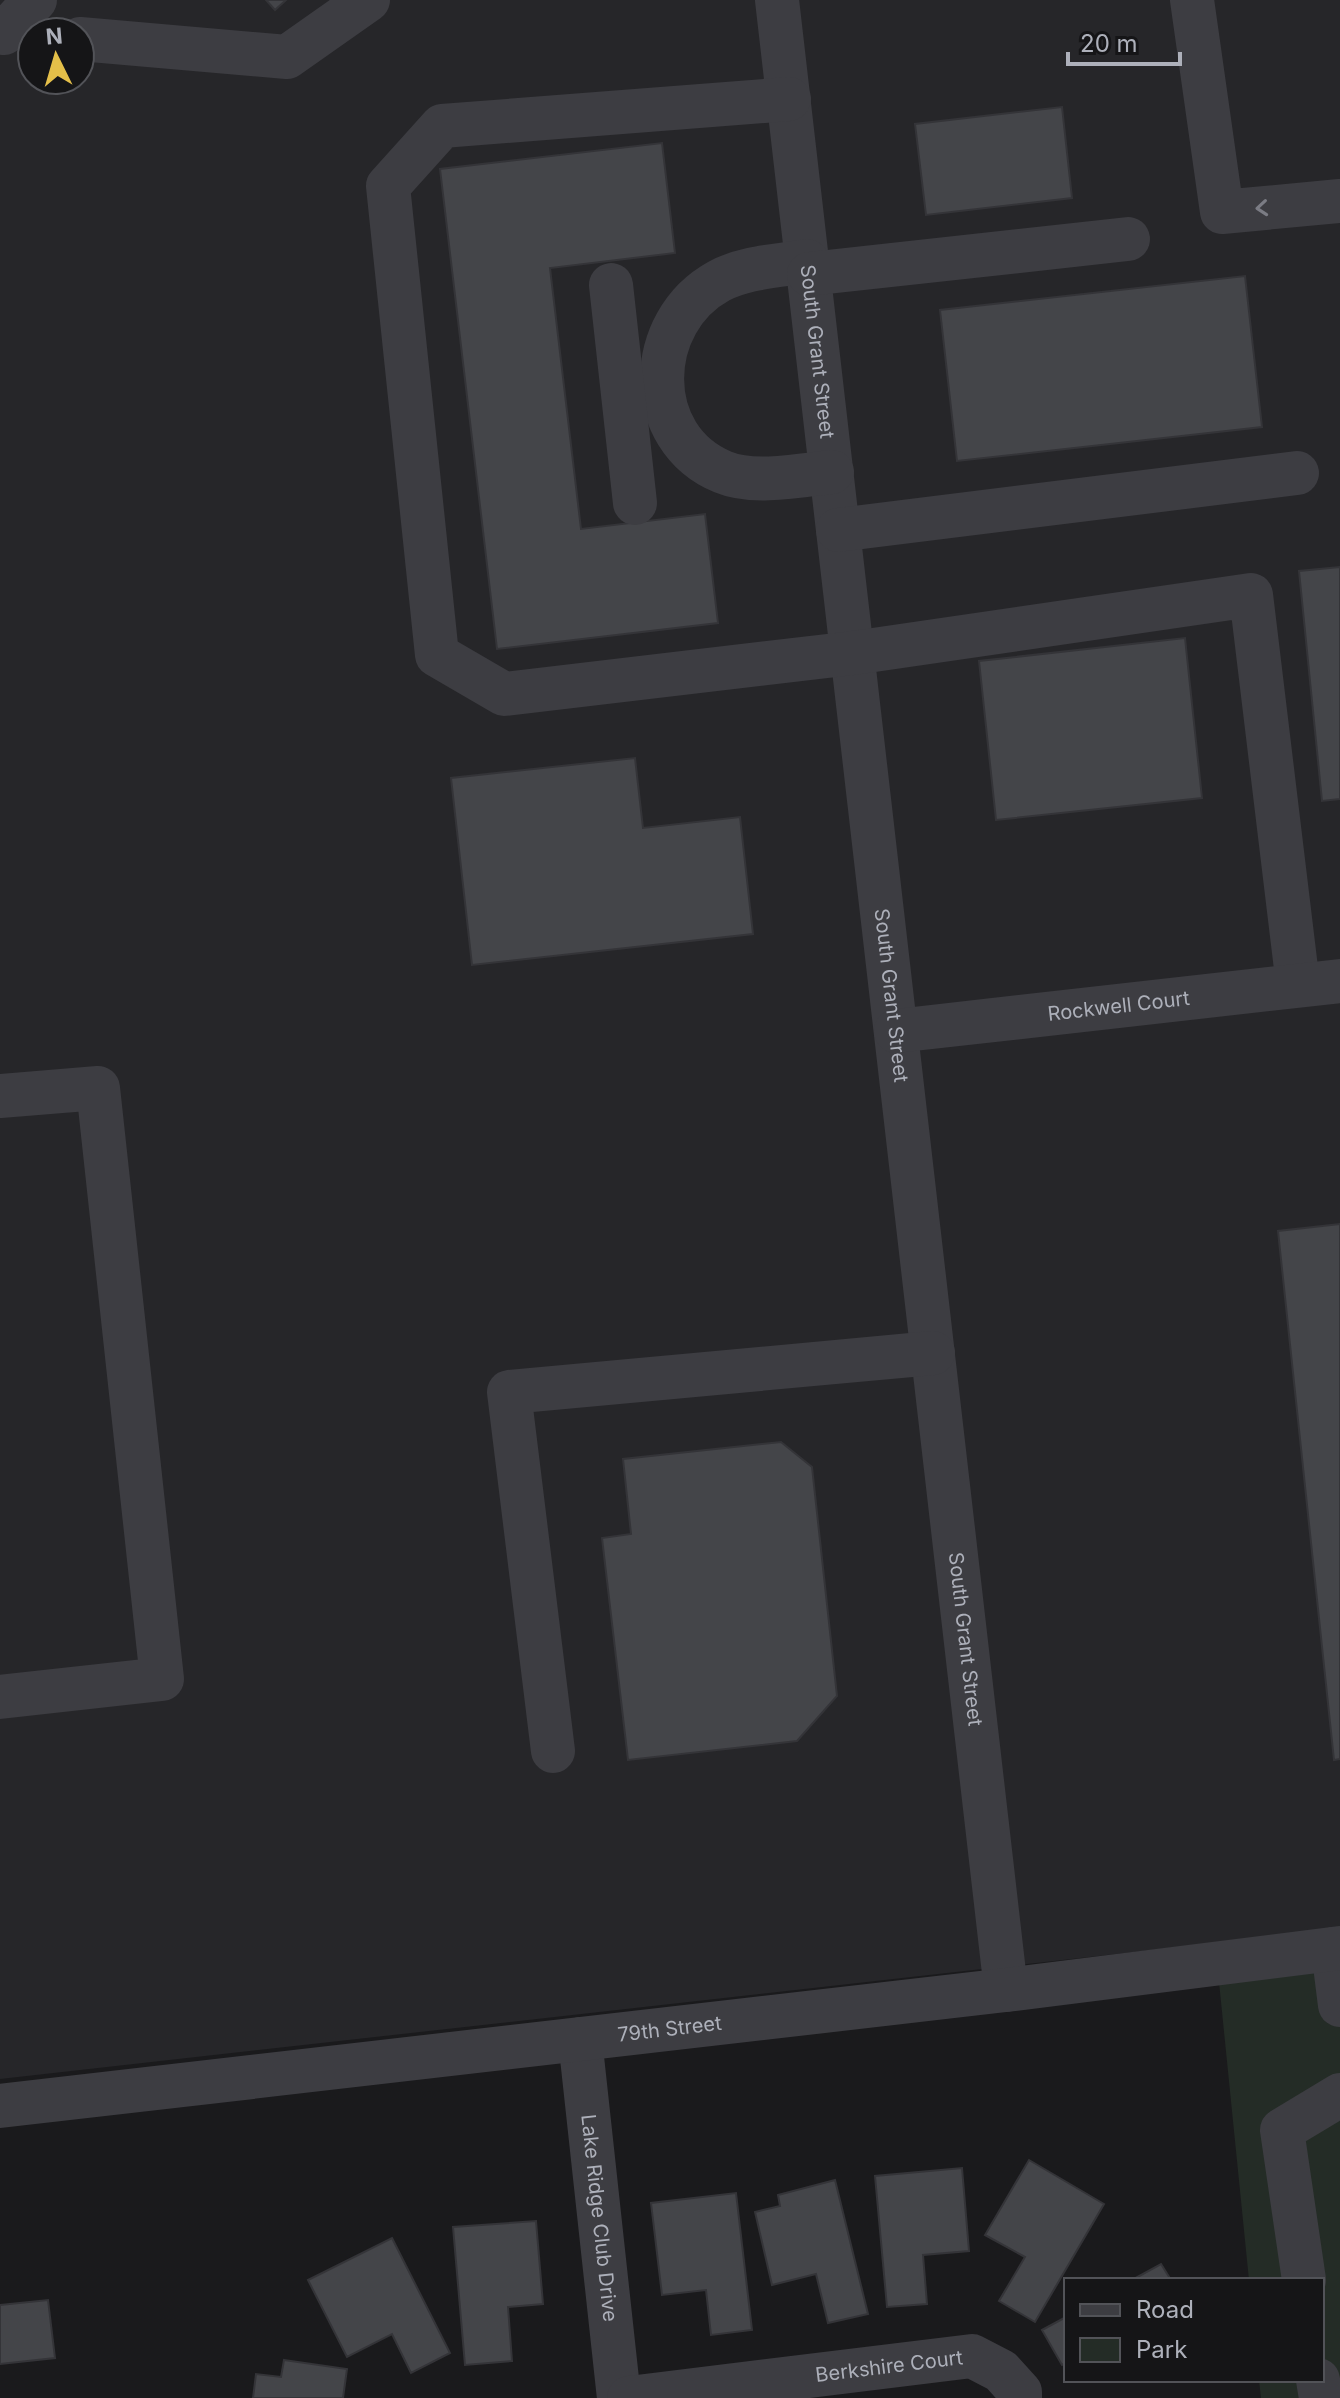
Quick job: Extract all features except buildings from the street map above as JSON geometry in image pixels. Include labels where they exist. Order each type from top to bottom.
[{"type":"street","points":[[12,34],[35,0]]},
{"type":"street","points":[[96,40],[287,57],[368,0]]},
{"type":"street","name":"South Grant Street","points":[[777,0],[1006,1990]]},
{"type":"street","points":[[1192,0],[1222,212],[1340,201]]},
{"type":"street","points":[[789,99],[442,126],[388,186],[437,655],[504,694],[853,653],[1251,595],[1319,983]]},
{"type":"street","points":[[643,393],[676,322],[692,302],[718,282],[744,271],[1128,239]]},
{"type":"street","points":[[611,285],[643,393],[635,503]]},
{"type":"street","points":[[643,393],[667,414],[681,441],[699,460],[726,473],[758,478],[832,472]]},
{"type":"street","points":[[838,530],[1297,473]]},
{"type":"street","name":"Rockwell Court","points":[[896,1031],[1319,983]]},
{"type":"street","points":[[0,1096],[98,1088],[162,1679],[0,1697]]},
{"type":"street","points":[[553,1751],[509,1392],[933,1353]]},
{"type":"street","points":[[1337,1948],[1340,2005]]},
{"type":"street","name":"79th Street","points":[[0,2106],[1006,1990],[1337,1948]]},
{"type":"street","name":"Lake Ridge Club Drive","points":[[580,2039],[619,2398]]},
{"type":"street","points":[[1304,2278],[1282,2130],[1340,2095]]},
{"type":"street","name":"Berkshire Court","points":[[629,2398],[972,2356],[1001,2371],[1020,2392],[1020,2398]]},
{"type":"street","name":"Berkshire Court","points":[[789,2379],[828,2398]]},
{"type":"shaded area","points":[[0,0],[1340,0],[1340,1929],[0,2079]]},
{"type":"green space","points":[[1340,1948],[1340,2398],[1261,2398],[1259,2382],[1324,2382],[1324,2278],[1249,2278],[1217,1962]]}]
